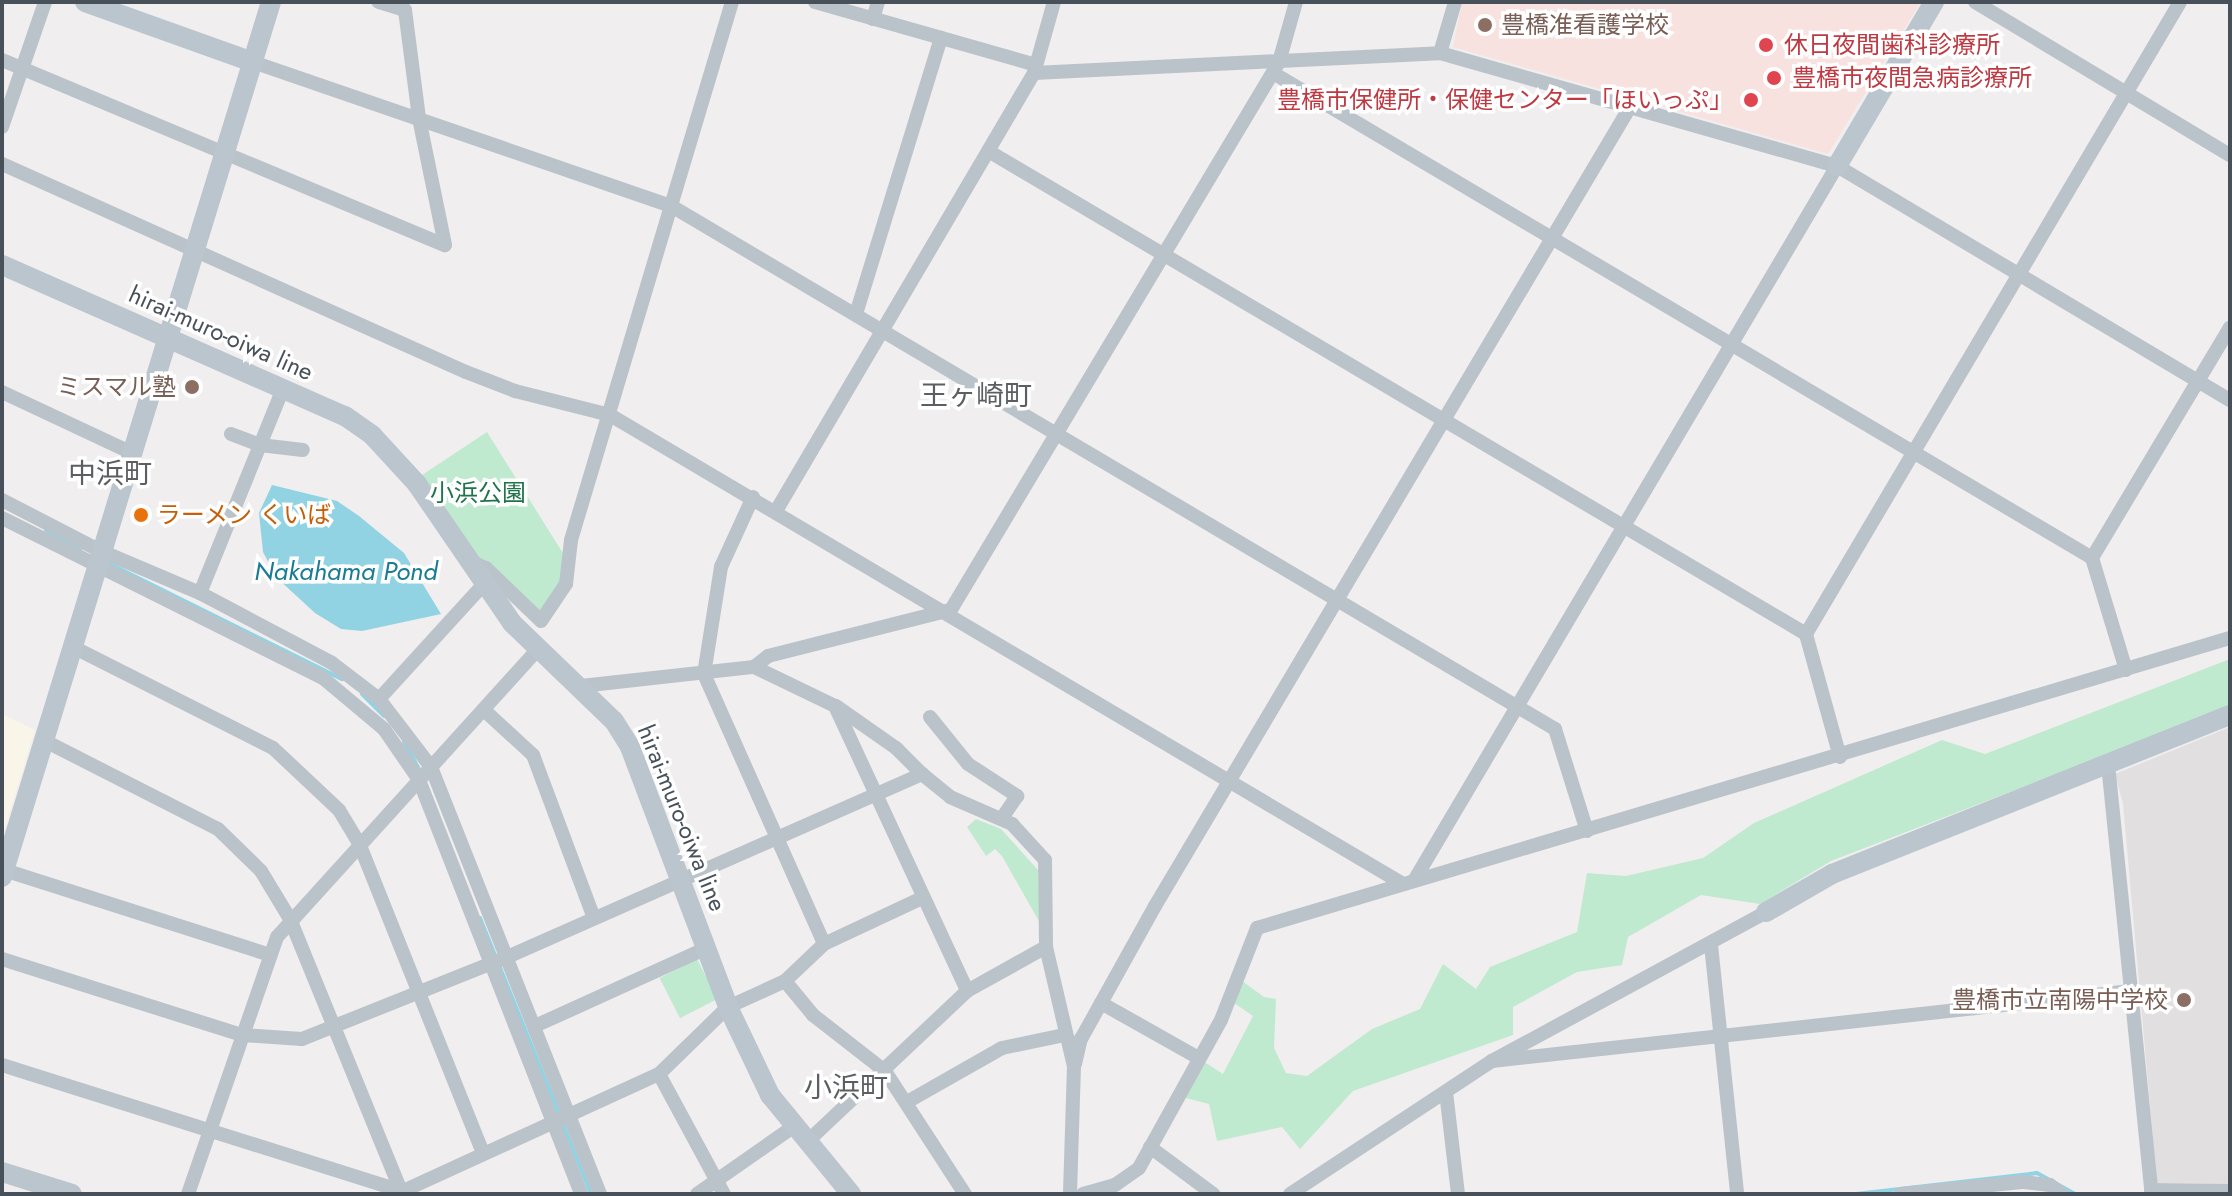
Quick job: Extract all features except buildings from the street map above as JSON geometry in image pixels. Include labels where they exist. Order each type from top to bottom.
[{"type":"street","points":[[2,127],[45,2]]},
{"type":"street","points":[[85,2],[673,207],[1555,729],[1587,831]]},
{"type":"street","points":[[268,954],[3,874],[192,250],[271,2]]},
{"type":"street","points":[[2,60],[445,245],[419,118],[406,6],[378,2]]},
{"type":"street","points":[[474,563],[486,568],[529,614],[546,619],[566,584],[571,540],[732,2]]},
{"type":"street","points":[[815,2],[1035,69],[1276,68],[1440,53],[1837,166],[2230,400]]},
{"type":"street","points":[[873,19],[878,2]]},
{"type":"street","points":[[776,511],[990,152],[1035,69],[1054,2]]},
{"type":"street","points":[[581,686],[754,667],[768,656],[948,612],[1060,434],[1276,68],[1296,2]]},
{"type":"street","points":[[1440,53],[1455,2]]},
{"type":"street","points":[[1409,881],[1518,707],[1934,2]]},
{"type":"street","points":[[1975,2],[2230,155]]},
{"type":"street","points":[[1806,634],[2180,2]]},
{"type":"street","points":[[856,314],[941,38]]},
{"type":"street","points":[[1276,68],[1552,240],[2092,558],[2126,670]]},
{"type":"street","points":[[1070,1194],[1074,1066],[1081,1039],[1230,780],[1447,421],[1630,107]]},
{"type":"street","points":[[990,152],[1167,253],[1806,634],[1840,757]]},
{"type":"street","points":[[2,164],[466,372],[515,391],[610,415],[1230,780],[1409,881]]},
{"type":"street","name":"hirai-muro-oiwa line","points":[[2,265],[345,416],[372,435],[417,484],[474,563],[512,623],[581,686],[614,721],[630,747],[728,1007],[770,1095],[851,1194]]},
{"type":"street","points":[[2092,558],[2230,327]]},
{"type":"street","points":[[200,593],[283,389]]},
{"type":"street","points":[[2,392],[130,452]]},
{"type":"street","points":[[231,434],[260,445],[303,450]]},
{"type":"street","points":[[753,497],[721,567],[704,674],[824,944]]},
{"type":"street","points":[[2,500],[99,559],[323,678],[384,729],[419,780],[581,1194]]},
{"type":"street","points":[[2,518],[99,559],[200,593],[332,663],[379,699],[431,767],[600,1194]]},
{"type":"street","points":[[379,699],[485,583]]},
{"type":"street","points":[[1083,1194],[1124,1180],[1139,1168],[1197,1057],[1221,1020],[1257,928],[1840,757],[2230,638]]},
{"type":"street","points":[[73,647],[273,748],[316,784],[359,843],[483,1153]]},
{"type":"street","points":[[188,1194],[268,954],[290,919],[538,649]]},
{"type":"street","points":[[754,667],[835,706],[896,748],[950,797],[1002,818],[1045,860],[1049,911],[1046,947],[1064,1035],[1074,1066]]},
{"type":"street","points":[[835,706],[967,991]]},
{"type":"street","points":[[484,710],[533,755],[594,918]]},
{"type":"street","points":[[1290,1194],[1492,1061],[1711,945],[1832,874],[2230,715]]},
{"type":"street","points":[[930,717],[968,764],[1017,796],[1002,818]]},
{"type":"street","points":[[45,741],[218,829],[261,871],[290,919],[406,1193]]},
{"type":"street","points":[[2108,764],[2152,1192],[2230,1191]]},
{"type":"street","points":[[2,959],[242,1035],[302,1039],[336,1029],[507,957],[680,878],[922,774]]},
{"type":"street","points":[[2,1065],[406,1193],[483,1153],[659,1074],[728,1007],[785,981],[824,944],[922,898]]},
{"type":"street","points":[[1711,945],[1737,1194]]},
{"type":"street","points":[[697,1194],[716,1179],[801,1134],[885,1071],[967,991],[1046,947]]},
{"type":"street","points":[[535,1026],[705,949]]},
{"type":"street","points":[[785,981],[813,1015],[885,1071],[965,1194]]},
{"type":"street","points":[[1492,1061],[2131,991]]},
{"type":"street","points":[[1101,1003],[1197,1057]]},
{"type":"street","points":[[907,1102],[1002,1048],[1064,1035]]},
{"type":"street","points":[[659,1074],[724,1194]]},
{"type":"street","points":[[1446,1092],[1458,1194]]},
{"type":"street","points":[[1150,1147],[1213,1194]]},
{"type":"street","points":[[2,1172],[72,1194]]},
{"type":"street","points":[[1901,1194],[1985,1190],[2040,1182],[2062,1194]]},
{"type":"shaded area","name":"豊橋市保健所・保健センター「ほいっぷ」","points":[[1462,2],[1921,2],[1828,154],[1453,47]]},
{"type":"shaded area","points":[[2,714],[35,730],[2,838]]},
{"type":"shaded area","name":"豊橋市立南陽中学校","points":[[2230,727],[2230,1184],[2157,1183],[2123,804],[2115,774]]},
{"type":"green space","name":"小浜公園","points":[[487,432],[566,558],[564,584],[544,617],[479,560],[419,477]]},
{"type":"green space","points":[[2230,659],[2230,707],[1831,861],[1760,904],[1701,895],[1628,937],[1622,965],[1577,972],[1513,1007],[1513,1035],[1353,1091],[1300,1149],[1282,1127],[1217,1141],[1209,1104],[1182,1097],[1203,1061],[1223,1074],[1253,1016],[1234,1003],[1242,981],[1264,997],[1276,999],[1274,1048],[1286,1073],[1307,1076],[1372,1029],[1420,1009],[1443,964],[1476,989],[1490,967],[1577,932],[1587,873],[1626,876],[1703,858],[1754,823],[1942,740],[1985,754]]},
{"type":"green space","points":[[976,819],[1001,829],[1038,870],[1040,923],[1002,856],[995,849],[986,856],[967,827]]},
{"type":"green space","points":[[697,959],[717,999],[680,1018],[660,978]]},
{"type":"water","name":"Nakahama Pond","points":[[272,485],[337,501],[359,516],[404,553],[441,614],[362,631],[341,629],[315,613],[277,578],[263,552],[259,513]]},
{"type":"waterway","points":[[46,530],[80,549]]},
{"type":"waterway","points":[[110,564],[342,679]]},
{"type":"waterway","points":[[362,694],[384,716]]},
{"type":"waterway","points":[[404,742],[419,769]]},
{"type":"waterway","points":[[480,918],[559,1114]]},
{"type":"waterway","points":[[562,1122],[591,1194]]},
{"type":"waterway","points":[[1856,1194],[2037,1173],[2075,1194]]},
{"type":"place","name":"豊橋准看護学校","points":[[1485,25]]},
{"type":"place","name":"休日夜間歯科診療所","points":[[1766,45]]},
{"type":"place","name":"豊橋市夜間急病診療所","points":[[1774,78]]},
{"type":"place","name":"豊橋市保健所・保健センター「ほいっぷ」","points":[[1751,100]]},
{"type":"place","name":"ミスマル塾","points":[[192,387]]},
{"type":"place","name":"ラーメン くいば","points":[[141,515]]},
{"type":"place","name":"豊橋市立南陽中学校","points":[[2184,1000]]},
{"type":"district","name":"王ヶ崎町","points":[[976,396]]},
{"type":"district","name":"中浜町","points":[[110,474]]},
{"type":"district","name":"小浜町","points":[[846,1088]]}]
